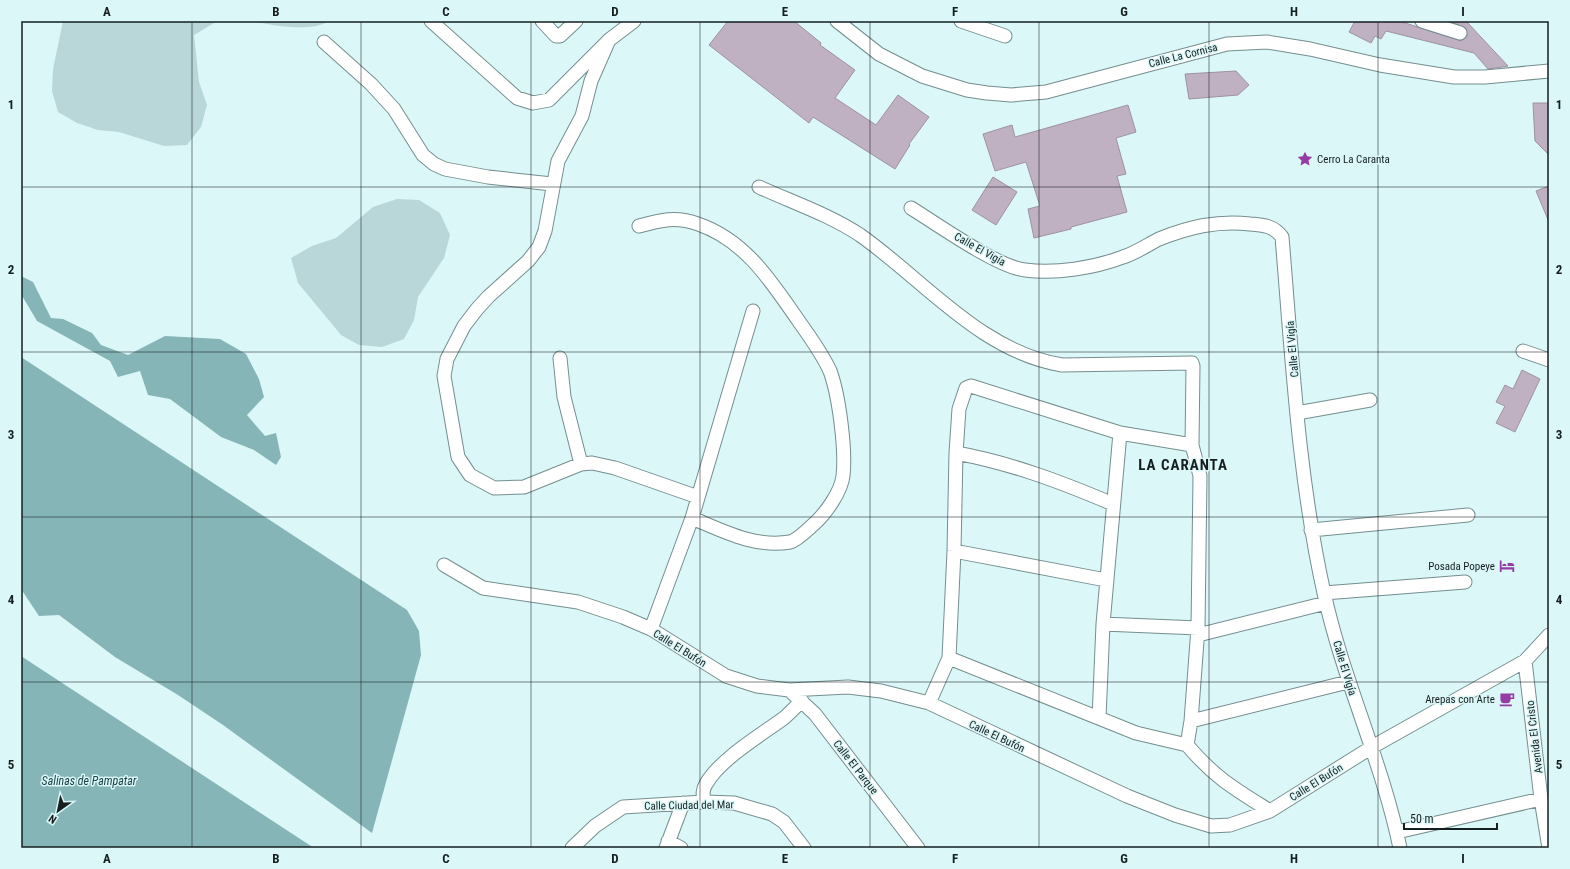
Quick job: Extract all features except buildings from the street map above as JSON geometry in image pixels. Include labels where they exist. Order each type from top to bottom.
[{"type":"street","points":[[431,21],[518,98],[534,103],[549,100],[609,40],[634,21]]},
{"type":"street","points":[[542,21],[556,36],[560,36],[576,21]]},
{"type":"street","name":"Calle La Cornisa","points":[[837,21],[879,54],[922,76],[967,90],[1011,95],[1046,92],[1220,45],[1266,42],[1310,49],[1380,65],[1454,77],[1486,77],[1549,71]]},
{"type":"street","points":[[961,21],[1005,36]]},
{"type":"street","points":[[1422,21],[1460,33]]},
{"type":"street","points":[[609,40],[591,81],[582,116],[558,161],[552,184],[545,231],[539,247],[528,261],[489,296],[464,326],[447,359],[444,376],[458,457],[470,475],[494,488],[524,487],[581,464],[592,463],[615,468],[698,497]]},
{"type":"street","points":[[324,42],[371,84],[394,109],[423,155],[434,164],[445,169],[488,177],[552,184]]},
{"type":"street","points":[[759,187],[847,227],[872,244],[917,282],[971,324],[1021,353],[1041,361],[1062,365],[1192,363],[1192,445],[1200,476],[1198,632],[1191,721],[1187,745]]},
{"type":"street","name":"Calle El Vigía","points":[[911,208],[1000,262],[1023,270],[1046,272],[1095,265],[1124,257],[1159,239],[1195,226],[1213,223],[1236,222],[1265,225],[1276,229],[1282,237],[1302,467],[1311,530],[1325,598],[1348,682],[1372,747],[1397,832],[1400,848]]},
{"type":"street","points":[[639,226],[670,218],[698,223],[729,238],[754,260],[813,342],[830,371],[840,416],[843,477],[833,500],[824,514],[792,541],[773,543],[745,540],[692,518]]},
{"type":"street","points":[[651,629],[692,518],[753,311]]},
{"type":"street","points":[[1523,351],[1549,360]]},
{"type":"street","points":[[560,358],[564,397],[581,464]]},
{"type":"street","points":[[929,703],[949,658],[954,551],[956,453],[959,409],[963,393],[966,388],[971,386],[1120,433],[1192,445]]},
{"type":"street","points":[[1297,412],[1370,400]]},
{"type":"street","points":[[1099,718],[1106,580],[1120,433]]},
{"type":"street","points":[[956,453],[1003,463],[1025,470],[1113,504]]},
{"type":"street","points":[[1311,530],[1468,515]]},
{"type":"street","points":[[954,551],[1106,580]]},
{"type":"street","name":"Calle El Bufón","points":[[444,565],[483,588],[578,602],[651,629],[726,676],[757,686],[789,690],[848,686],[881,691],[929,703],[1127,796],[1193,822],[1211,826],[1230,826],[1270,811],[1372,747],[1525,661]]},
{"type":"street","points":[[1103,624],[1198,632],[1325,598],[1465,582]]},
{"type":"street","points":[[1525,661],[1549,635]]},
{"type":"street","points":[[949,658],[1136,733],[1187,745],[1210,771],[1226,784],[1270,811]]},
{"type":"street","name":"Avenida El Cristo","points":[[1525,661],[1541,799],[1549,848]]},
{"type":"street","points":[[1191,721],[1348,682]]},
{"type":"street","name":"Calle El Parque","points":[[789,690],[802,700],[814,714],[918,848]]},
{"type":"street","points":[[704,802],[702,793],[706,784],[725,763],[768,727],[784,717],[802,700]]},
{"type":"street","points":[[1397,832],[1541,799]]},
{"type":"street","name":"Calle Ciudad del Mar","points":[[572,848],[595,826],[623,807],[704,802],[734,802],[772,814],[784,822],[804,848]]},
{"type":"street","points":[[681,848],[667,845],[683,803]]},
{"type":"shaded area","points":[[63,21],[222,21],[214,23],[194,35],[199,82],[207,105],[201,127],[187,145],[164,146],[119,132],[98,130],[77,123],[58,112],[52,91],[53,69]]},
{"type":"shaded area","points":[[252,21],[329,21],[312,27],[291,27]]},
{"type":"shaded area","points":[[397,199],[419,200],[440,213],[450,235],[444,258],[418,297],[414,320],[404,339],[382,347],[359,345],[341,335],[298,283],[291,258],[312,246],[336,238],[373,207]]},
{"type":"water","points":[[21,276],[33,282],[51,318],[63,319],[92,333],[101,345],[128,355],[165,336],[220,339],[246,354],[259,379],[264,397],[247,415],[265,436],[276,433],[281,457],[276,465],[254,450],[221,437],[170,399],[148,395],[140,371],[118,377],[110,361],[37,321],[21,294]]},
{"type":"water","points":[[21,357],[407,610],[419,631],[421,655],[372,833],[223,725],[178,695],[115,657],[59,615],[39,616],[21,589]]},
{"type":"water","name":"Salinas de Pampatar","points":[[21,656],[314,848],[21,848]]},
{"type":"place","name":"Cerro La Caranta","points":[[1305,159]]},
{"type":"place","name":"Posada Popeye","points":[[1507,566]]},
{"type":"place","name":"Arepas con Arte","points":[[1507,699]]},
{"type":"district","name":"LA CARANTA","points":[[1183,465]]}]
